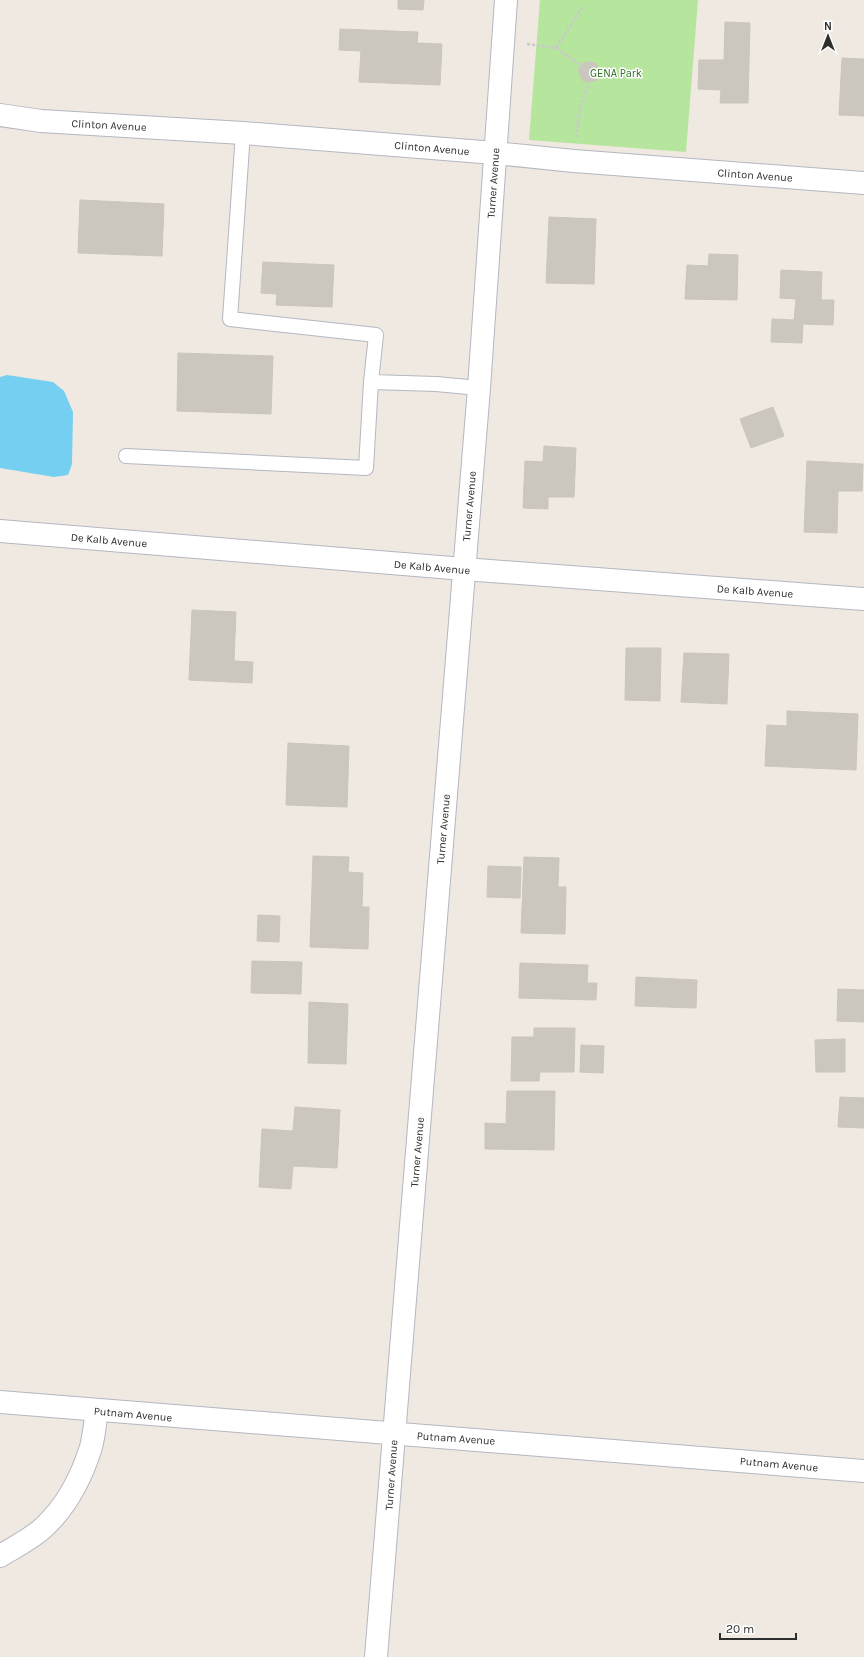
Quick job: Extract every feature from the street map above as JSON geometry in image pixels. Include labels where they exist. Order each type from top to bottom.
[{"type":"street","name":"Turner Avenue","points":[[376,1657],[464,569],[506,0]]},
{"type":"street","name":"Clinton Avenue","points":[[0,115],[42,121],[243,133],[495,153],[574,161],[864,183]]},
{"type":"street","name":"De Kalb Avenue","points":[[0,531],[464,569],[864,599]]},
{"type":"street","name":"Putnam Avenue","points":[[0,1402],[97,1411],[864,1470]]},
{"type":"street","points":[[0,1556],[43,1529],[70,1494],[82,1472],[91,1446],[97,1411]]},
{"type":"lane","points":[[126,456],[366,468],[371,382],[376,335],[230,319],[243,133]]},
{"type":"lane","points":[[371,382],[436,384],[478,388]]},
{"type":"path","points":[[556,48],[582,7]]},
{"type":"path","points":[[503,40],[556,48],[589,72],[589,83],[581,104],[574,161]]},
{"type":"green space","name":"GENA Park","points":[[540,0],[698,0],[686,152],[529,140]]},
{"type":"water","points":[[7,375],[53,382],[64,391],[73,412],[72,464],[68,475],[54,477],[0,468],[0,377]]},
{"type":"building","points":[[398,0],[424,0],[423,10],[398,9]]},
{"type":"building","points":[[725,22],[750,23],[748,103],[720,103],[721,90],[698,89],[699,60],[724,60]]},
{"type":"building","points":[[340,29],[418,32],[417,43],[442,44],[440,85],[359,82],[361,51],[339,50]]},
{"type":"building","points":[[842,58],[864,59],[864,116],[839,115]]},
{"type":"building","points":[[585,62],[595,63],[601,72],[596,81],[583,81],[578,70]]},
{"type":"building","points":[[80,200],[164,204],[162,256],[78,253]]},
{"type":"building","points":[[549,217],[596,219],[594,284],[546,283]]},
{"type":"building","points":[[709,254],[738,255],[737,300],[685,299],[687,265],[708,266]]},
{"type":"building","points":[[263,262],[334,265],[332,307],[276,305],[277,294],[261,293]]},
{"type":"building","points":[[781,270],[822,272],[821,300],[834,300],[833,325],[803,324],[802,343],[771,342],[772,319],[794,320],[796,299],[780,298]]},
{"type":"building","points":[[178,353],[273,356],[271,414],[177,411]]},
{"type":"building","points":[[773,407],[784,436],[751,448],[740,419]]},
{"type":"building","points":[[544,446],[576,448],[574,497],[548,497],[548,509],[523,508],[525,461],[543,462]]},
{"type":"building","points":[[807,461],[863,464],[862,491],[838,491],[837,533],[804,532]]},
{"type":"building","points":[[192,610],[236,612],[234,661],[253,662],[252,683],[189,680]]},
{"type":"building","points":[[626,648],[661,648],[660,701],[625,700]]},
{"type":"building","points":[[684,653],[729,654],[727,704],[681,702]]},
{"type":"building","points":[[787,711],[858,714],[856,770],[765,766],[767,725],[787,726]]},
{"type":"building","points":[[288,743],[349,746],[347,807],[286,805]]},
{"type":"building","points":[[313,856],[349,857],[348,872],[363,873],[362,907],[369,907],[368,949],[310,947]]},
{"type":"building","points":[[524,857],[559,858],[558,887],[566,887],[565,934],[521,933]]},
{"type":"building","points":[[488,866],[521,867],[520,898],[487,897]]},
{"type":"building","points":[[258,915],[280,916],[279,942],[257,941]]},
{"type":"building","points":[[252,961],[302,962],[301,994],[251,993]]},
{"type":"building","points":[[520,963],[588,965],[587,983],[597,983],[596,1000],[519,998]]},
{"type":"building","points":[[636,977],[697,980],[696,1008],[635,1006]]},
{"type":"building","points":[[838,989],[864,990],[864,1022],[837,1021]]},
{"type":"building","points":[[309,1002],[348,1004],[346,1064],[308,1063]]},
{"type":"building","points":[[534,1028],[575,1028],[574,1072],[540,1072],[539,1081],[511,1081],[512,1037],[534,1037]]},
{"type":"building","points":[[845,1039],[845,1072],[816,1072],[815,1040]]},
{"type":"building","points":[[581,1045],[604,1046],[603,1073],[580,1072]]},
{"type":"building","points":[[507,1091],[555,1091],[554,1150],[485,1149],[485,1123],[506,1124]]},
{"type":"building","points":[[840,1097],[864,1098],[864,1128],[838,1127]]},
{"type":"building","points":[[295,1107],[340,1110],[337,1168],[293,1166],[291,1189],[259,1187],[262,1129],[293,1131]]}]
